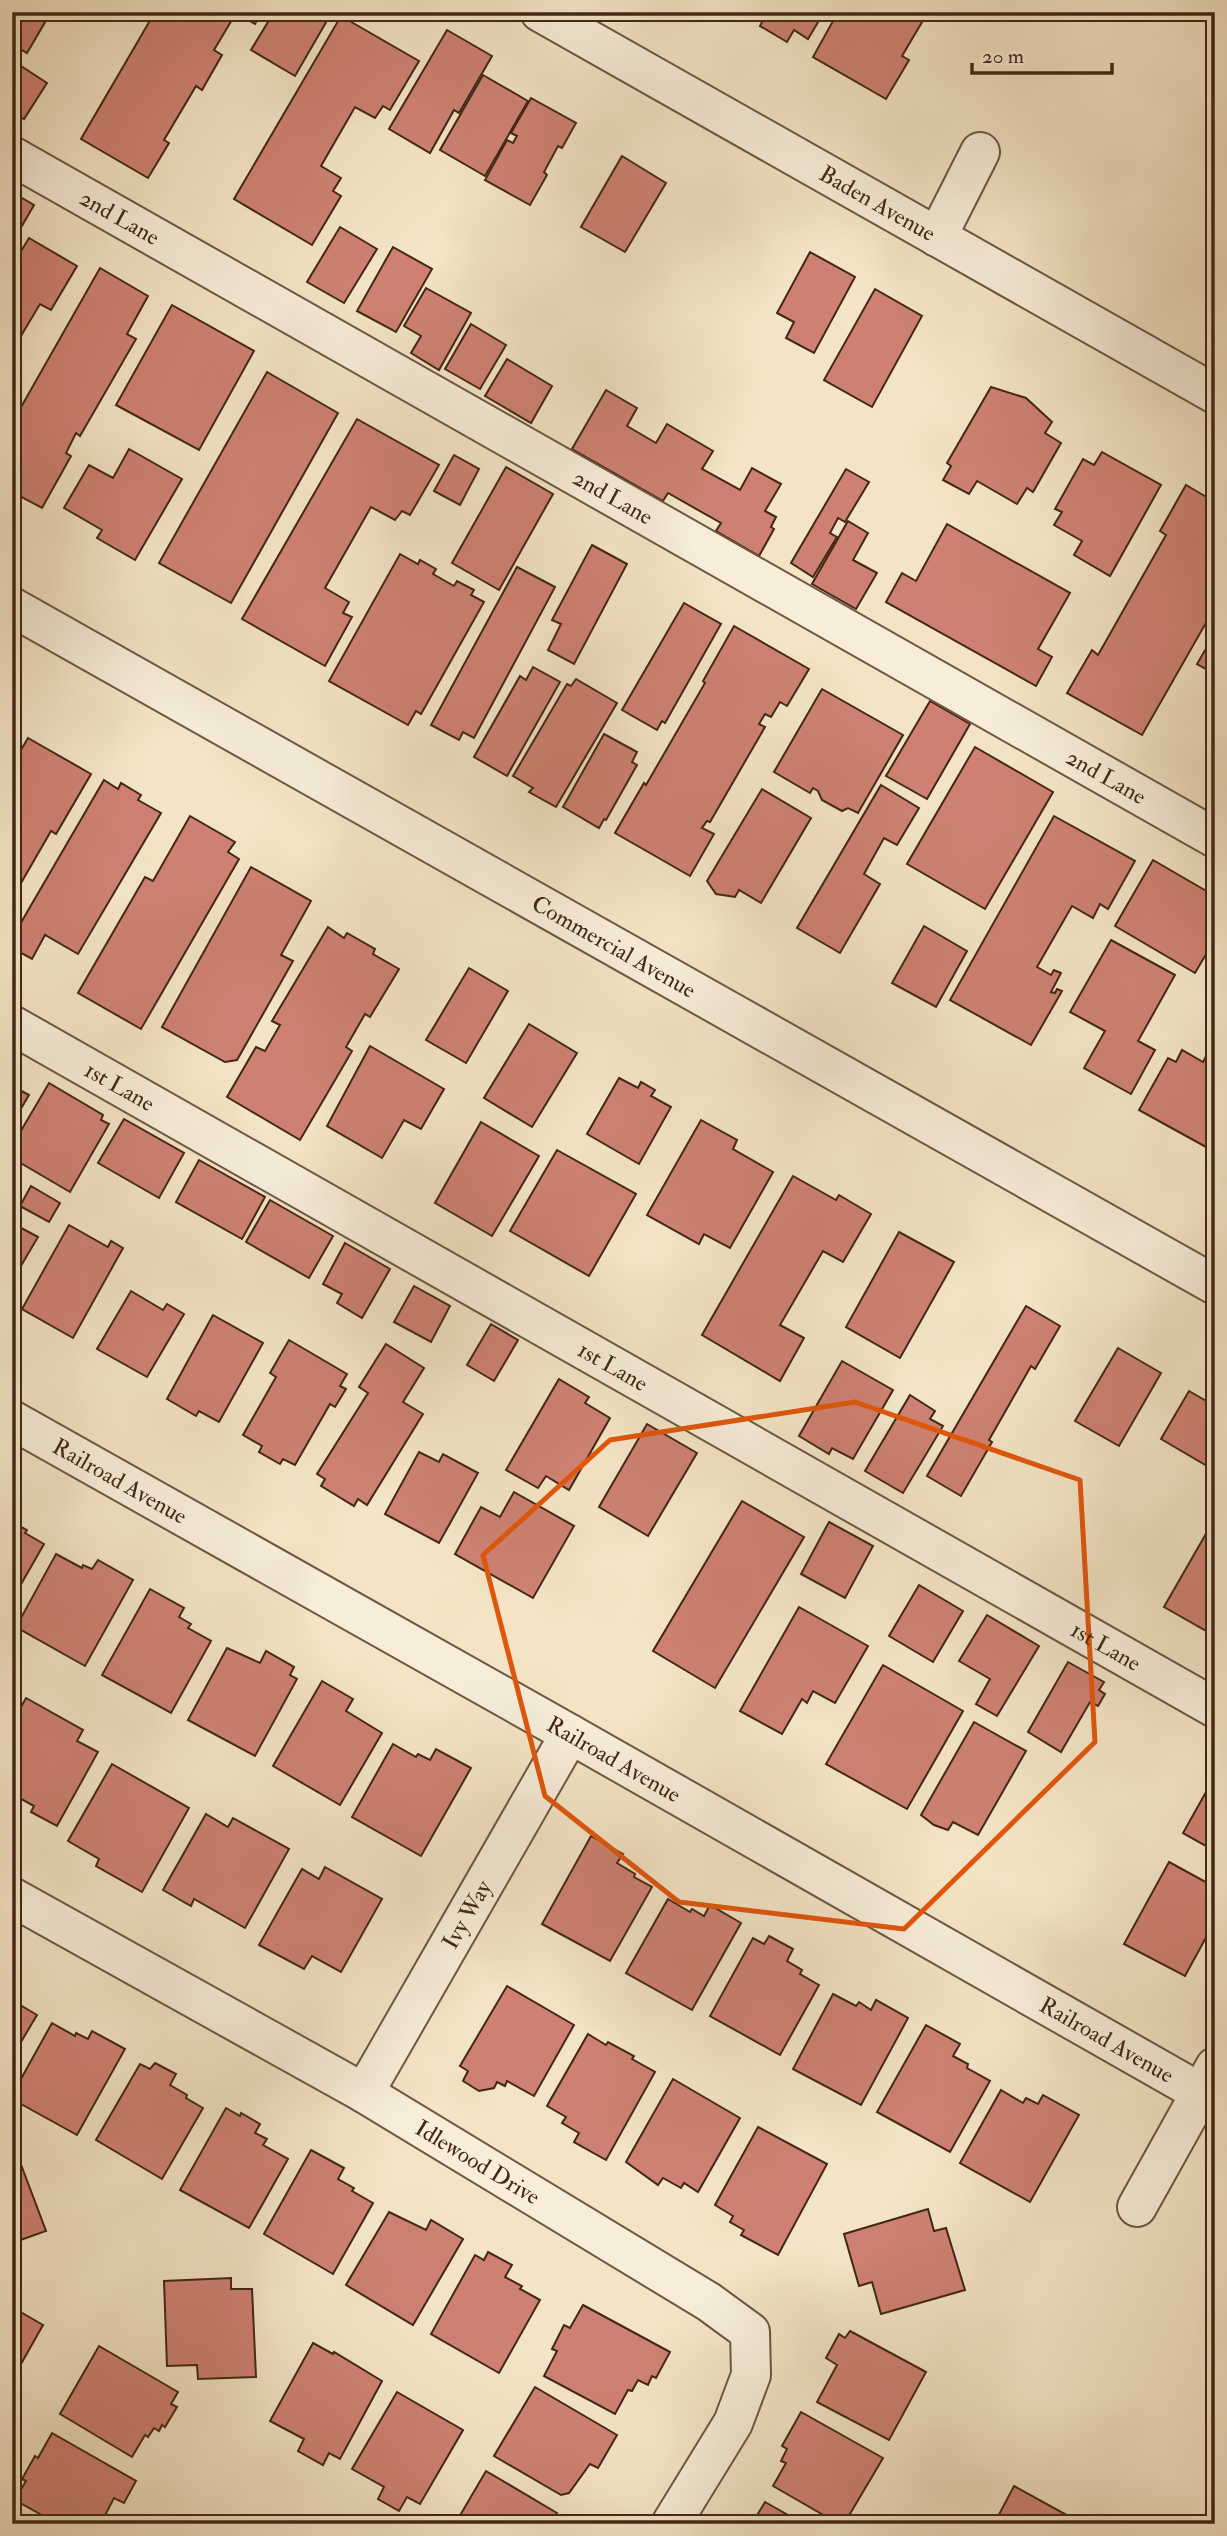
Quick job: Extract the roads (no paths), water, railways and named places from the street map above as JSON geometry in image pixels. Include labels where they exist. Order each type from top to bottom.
[{"type":"street","name":"Baden Avenue","points":[[540,12],[1215,394]]},
{"type":"street","points":[[937,237],[980,152]]},
{"type":"street","name":"2nd Lane","points":[[12,156],[1215,838]]},
{"type":"street","name":"Commercial Avenue","points":[[12,607],[1215,1285]]},
{"type":"street","name":"1st Lane","points":[[12,1025],[1215,1708]]},
{"type":"street","name":"Railroad Avenue","points":[[12,1420],[570,1734],[1210,2087]]},
{"type":"street","name":"Ivy Way","points":[[364,2093],[570,1734]]},
{"type":"street","name":"Idlewood Drive","points":[[12,1897],[364,2093],[709,2302],[750,2332],[751,2375],[733,2423],[671,2524]]},
{"type":"street","points":[[1137,2207],[1210,2087]]}]
